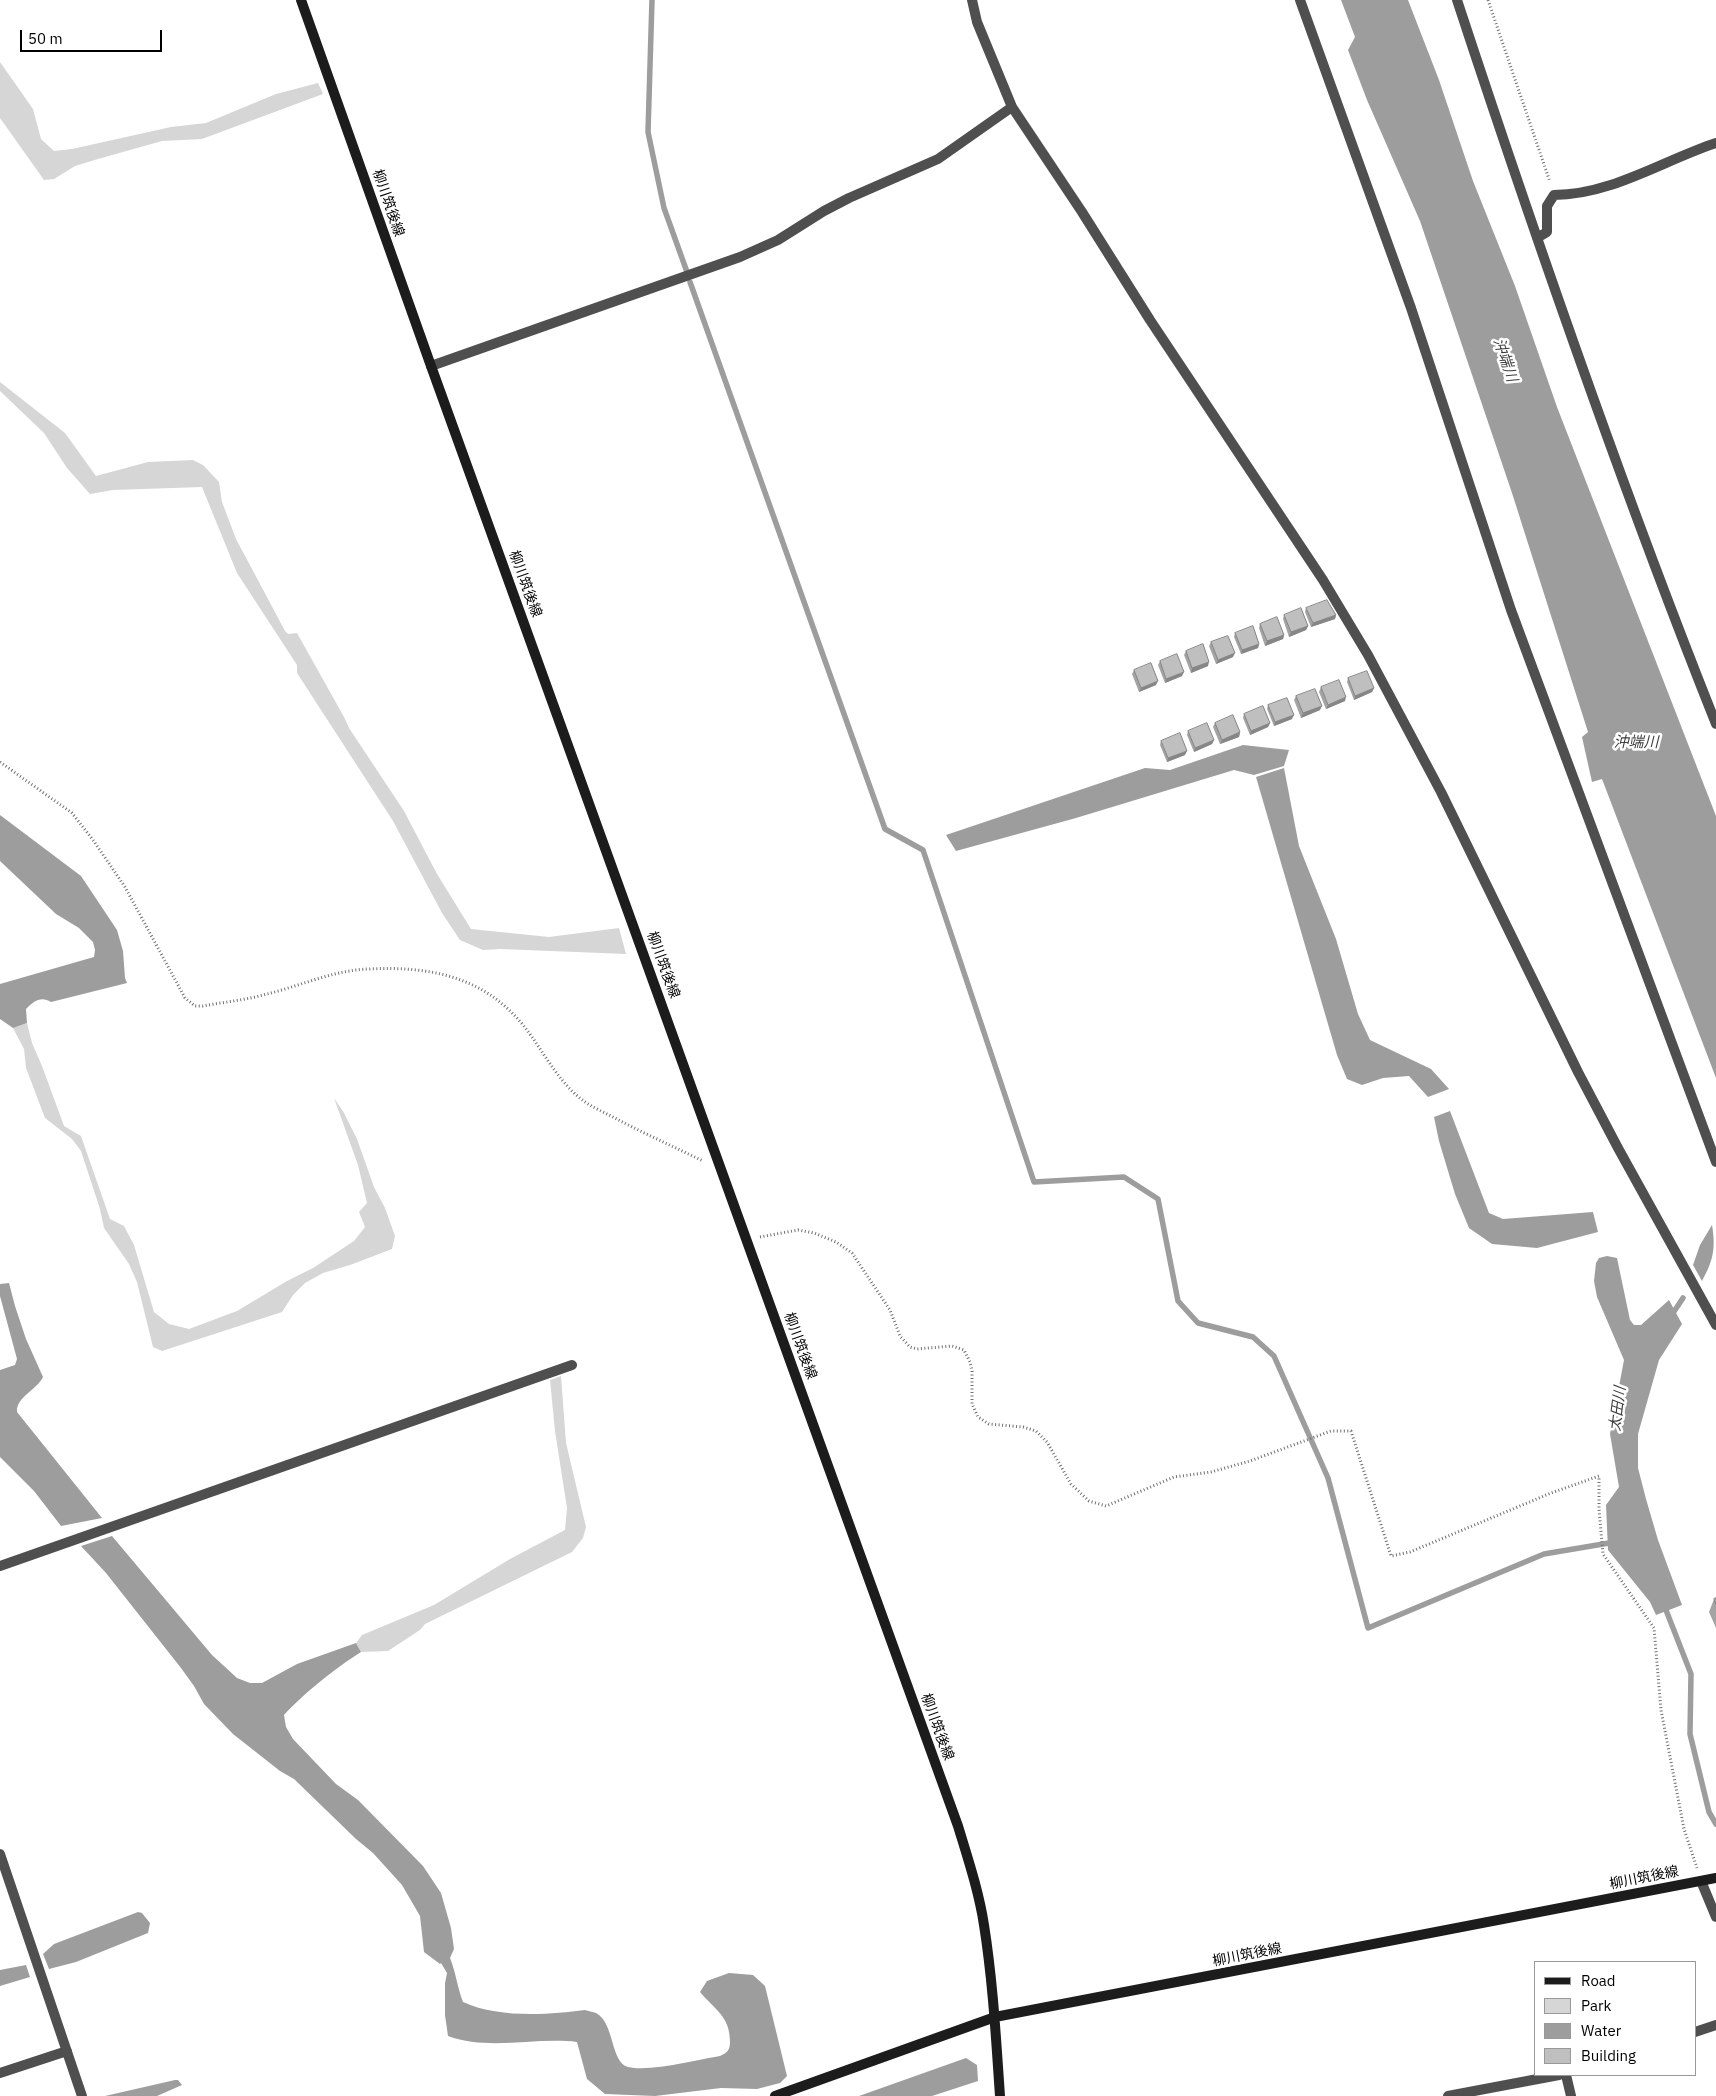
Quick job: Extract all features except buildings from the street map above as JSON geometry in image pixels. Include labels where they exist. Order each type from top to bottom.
[{"type":"main road","name":"柳川筑後線","points":[[301,0],[431,366],[958,1826],[972,1871],[984,1924],[995,2017],[1716,1878]]},
{"type":"main road","points":[[776,2096],[995,2017],[1000,2096]]},
{"type":"street","points":[[972,0],[977,22],[1012,107],[1082,212],[1150,320],[1323,580],[1368,656],[1440,792],[1609,1131],[1716,1325]]},
{"type":"street","points":[[1300,0],[1414,317],[1511,610],[1716,1162]]},
{"type":"street","points":[[1457,0],[1537,238],[1671,610],[1716,724]]},
{"type":"street","points":[[431,366],[740,257],[778,240],[824,211],[849,198],[938,159],[1012,107]]},
{"type":"street","points":[[1537,238],[1547,232],[1547,206],[1554,195],[1571,195],[1611,184],[1716,143]]},
{"type":"street","points":[[0,1566],[572,1365]]},
{"type":"street","points":[[0,1854],[82,2096]]},
{"type":"street","points":[[1702,1881],[1716,1917]]},
{"type":"street","points":[[1696,2032],[1716,2025]]},
{"type":"street","points":[[0,2073],[67,2052]]},
{"type":"street","points":[[1448,2096],[1554,2076]]},
{"type":"street","points":[[1566,2076],[1571,2096]]},
{"type":"path","points":[[1488,0],[1554,195]]},
{"type":"path","points":[[0,762],[72,813],[93,840],[124,887],[185,998],[195,1006],[266,995],[342,973],[368,968],[407,969],[450,975],[475,985],[498,1001],[522,1024],[561,1081],[582,1100],[626,1124],[722,1170]]},
{"type":"path","points":[[747,1240],[798,1230],[814,1233],[836,1242],[852,1254],[890,1310],[900,1336],[910,1347],[917,1349],[952,1346],[964,1350],[970,1362],[972,1372],[972,1404],[978,1417],[989,1424],[1023,1427],[1036,1431],[1047,1442],[1070,1484],[1088,1502],[1106,1506],[1174,1477],[1211,1472],[1331,1431],[1351,1431],[1391,1556],[1410,1552],[1551,1493],[1599,1476],[1599,1508],[1603,1554],[1654,1628],[1661,1710],[1684,1830],[1702,1881]]},
{"type":"green space","points":[[0,62],[33,109],[41,139],[54,151],[72,149],[171,127],[206,123],[276,94],[318,83],[323,94],[202,139],[162,141],[75,166],[54,179],[44,180],[0,118]]},
{"type":"green space","points":[[0,382],[65,433],[96,476],[148,462],[193,460],[203,465],[219,482],[222,502],[236,539],[285,631],[288,634],[297,633],[349,728],[404,811],[437,874],[471,929],[549,937],[619,928],[626,954],[483,950],[460,940],[442,913],[393,821],[297,673],[297,665],[237,573],[202,487],[113,490],[90,494],[67,468],[44,433],[0,391]]},
{"type":"green space","points":[[27,1023],[32,1043],[64,1126],[81,1136],[110,1219],[124,1226],[134,1245],[154,1312],[169,1324],[189,1329],[237,1311],[313,1268],[354,1241],[365,1227],[359,1212],[367,1203],[358,1165],[334,1098],[357,1139],[374,1187],[385,1208],[395,1236],[392,1249],[323,1273],[305,1283],[293,1295],[282,1312],[162,1351],[153,1347],[137,1282],[129,1264],[104,1228],[100,1209],[81,1151],[72,1139],[45,1118],[26,1068],[24,1049],[13,1028]]},
{"type":"green space","points":[[561,1376],[566,1443],[586,1527],[583,1538],[572,1552],[425,1624],[420,1630],[388,1651],[361,1652],[356,1643],[362,1635],[434,1605],[510,1559],[565,1530],[567,1508],[555,1431],[550,1380]]},
{"type":"water","name":"沖端川","points":[[1341,0],[1408,0],[1439,80],[1473,181],[1515,286],[1557,407],[1716,816],[1716,1078],[1602,779],[1592,782],[1582,737],[1588,732],[1512,493],[1420,221],[1367,100],[1348,50],[1355,37]]},
{"type":"water","points":[[1243,745],[1289,750],[1284,766],[1254,775],[1234,770],[1076,818],[956,851],[946,835],[1145,768],[1170,770]]},
{"type":"water","points":[[1284,768],[1299,846],[1336,939],[1358,1014],[1370,1040],[1431,1069],[1449,1089],[1428,1097],[1409,1076],[1383,1078],[1362,1085],[1347,1079],[1337,1055],[1256,777]]},
{"type":"water","points":[[0,815],[81,876],[117,930],[123,951],[127,983],[51,1002],[44,999],[38,1000],[26,1009],[27,1023],[13,1028],[0,1019],[0,984],[94,957],[95,950],[93,942],[79,928],[56,914],[0,861]]},
{"type":"water","points":[[1450,1111],[1489,1213],[1503,1219],[1593,1212],[1598,1232],[1537,1248],[1492,1244],[1469,1228],[1455,1194],[1434,1117]]},
{"type":"water","points":[[1712,1225],[1713,1254],[1702,1281],[1693,1265],[1700,1245]]},
{"type":"water","points":[[1607,1256],[1617,1258],[1630,1320],[1634,1325],[1641,1325],[1669,1300],[1682,1324],[1659,1360],[1638,1434],[1638,1468],[1658,1540],[1682,1605],[1656,1615],[1650,1602],[1608,1550],[1606,1505],[1619,1487],[1610,1434],[1624,1360],[1597,1297],[1594,1281],[1596,1263],[1599,1258]]},
{"type":"water","points":[[9,1283],[26,1339],[43,1377],[20,1402],[17,1412],[102,1518],[61,1526],[34,1491],[0,1457],[0,1370],[15,1365],[17,1359],[0,1296],[0,1284]]},
{"type":"water","points":[[112,1536],[212,1655],[237,1678],[250,1683],[262,1683],[297,1664],[356,1643],[361,1652],[321,1681],[284,1715],[286,1727],[293,1739],[336,1784],[358,1800],[423,1866],[441,1893],[451,1928],[454,1949],[450,1958],[463,2002],[491,2011],[507,2013],[539,2014],[585,2010],[596,2013],[606,2025],[622,2064],[628,2067],[649,2068],[720,2056],[726,2052],[729,2049],[730,2042],[727,2026],[721,2014],[700,1992],[707,1981],[729,1973],[753,1975],[765,1986],[787,2076],[780,2083],[757,2089],[721,2088],[655,2096],[605,2094],[587,2079],[577,2042],[480,2043],[448,2036],[445,2015],[445,1983],[447,1973],[441,1963],[424,1952],[420,1916],[402,1885],[373,1853],[294,1779],[280,1771],[233,1734],[204,1704],[181,1668],[106,1573],[81,1546]]},
{"type":"water","points":[[138,1912],[142,1913],[150,1923],[148,1933],[76,1962],[49,1969],[43,1954],[54,1944]]},
{"type":"water","points":[[26,1965],[30,1977],[0,1986],[0,1970]]},
{"type":"water","points":[[966,2058],[977,2065],[978,2081],[932,2096],[859,2096]]},
{"type":"water","points":[[178,2080],[182,2085],[157,2096],[105,2096]]},
{"type":"waterway","points":[[652,0],[648,132],[664,208],[687,272]]},
{"type":"waterway","points":[[690,282],[885,829],[923,850],[1034,1182],[1124,1177],[1158,1199],[1178,1301],[1198,1323],[1253,1337],[1274,1356],[1328,1478],[1368,1628],[1544,1554],[1615,1542]]},
{"type":"waterway","name":"太田川","points":[[1671,1316],[1683,1298]]},
{"type":"waterway","points":[[1664,1605],[1691,1674],[1690,1734],[1709,1812],[1716,1824]]}]
